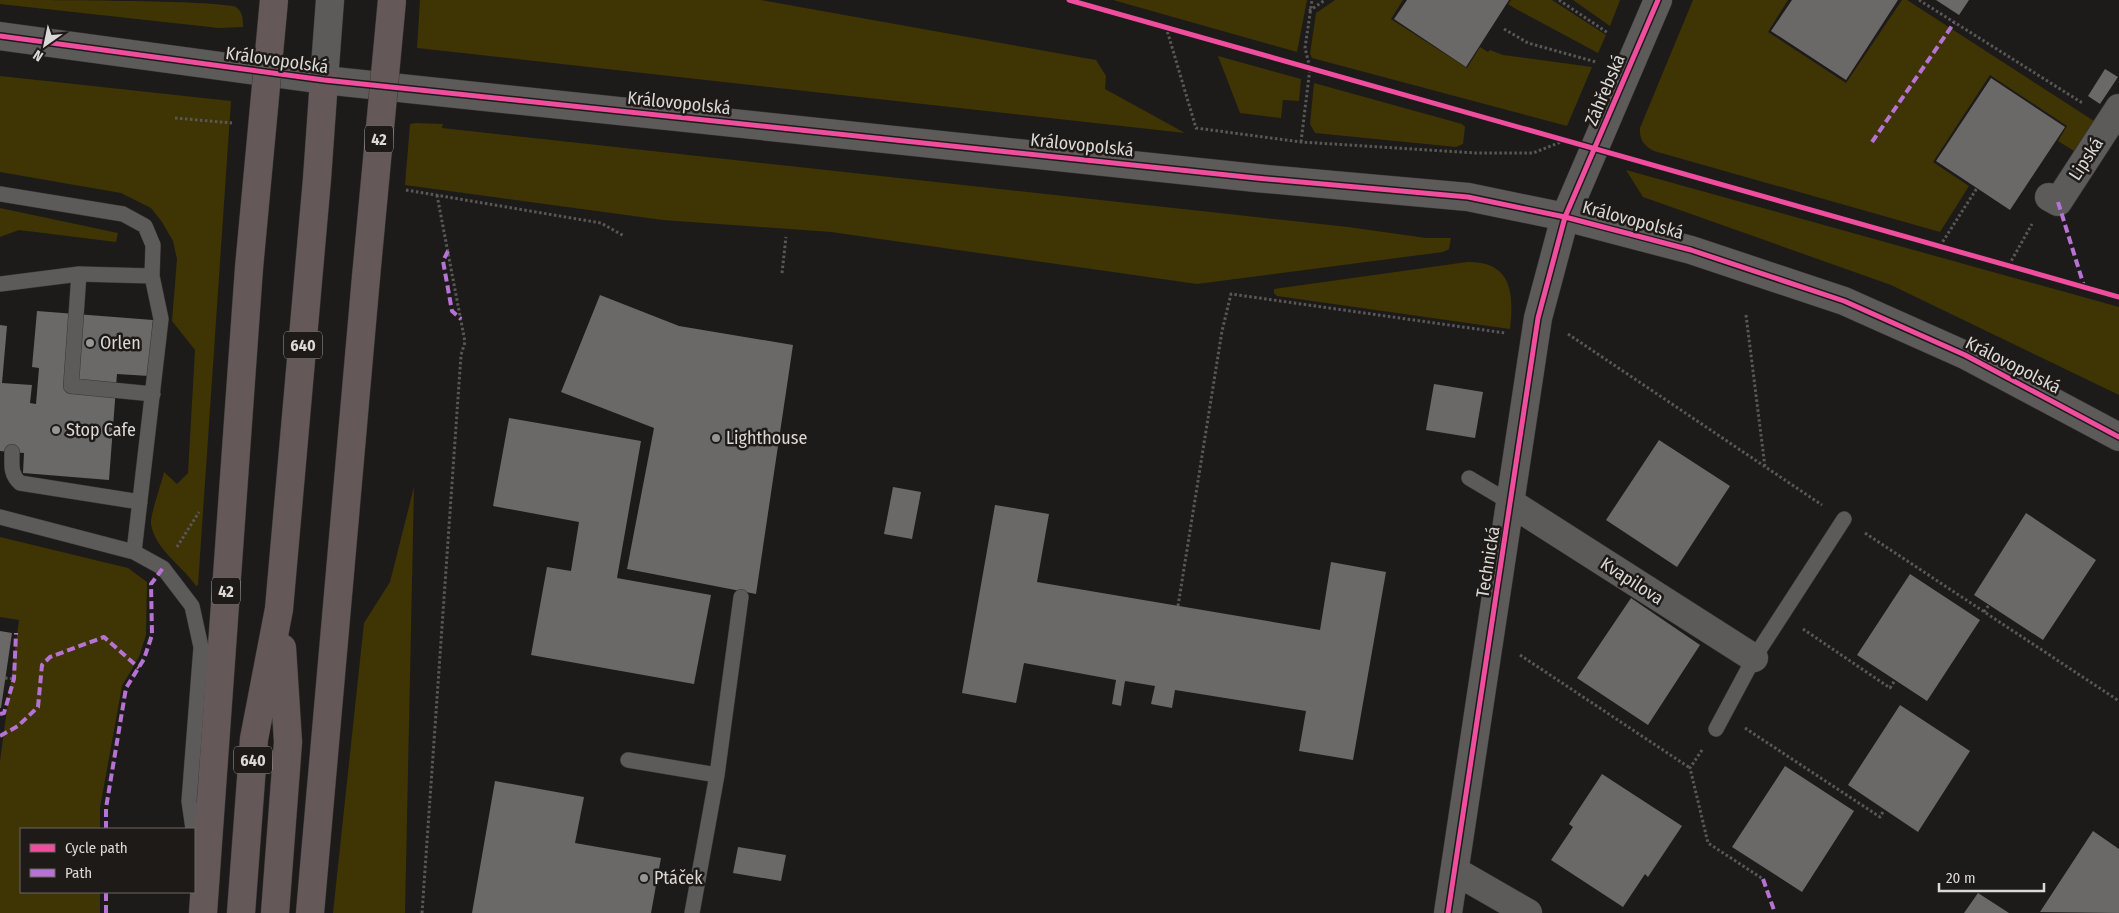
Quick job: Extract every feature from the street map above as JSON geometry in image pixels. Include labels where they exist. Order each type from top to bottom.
[{"type":"highway","name":"42","points":[[203,913],[249,268],[274,0]]},
{"type":"highway","name":"42","points":[[310,913],[392,0]]},
{"type":"highway","name":"640","points":[[241,913],[254,739],[279,609],[318,179],[324,80]]},
{"type":"highway","name":"640","points":[[275,913],[288,742],[279,609]]},
{"type":"street","name":"640","points":[[324,80],[330,0]]},
{"type":"street","name":"Záhřebská","points":[[1565,217],[1658,0]]},
{"type":"street","name":"Královopolská","points":[[0,36],[324,80],[1256,178],[1468,197],[1565,217],[1691,250],[1844,301],[1965,355],[2119,437]]},
{"type":"street","name":"Lipská","points":[[2042,208],[2058,202],[2115,115]]},
{"type":"street","name":"Technická","points":[[1448,913],[1538,318],[1565,217]]},
{"type":"street","name":"Kvapilova","points":[[1511,503],[1754,658]]},
{"type":"street","points":[[1455,871],[1528,913]]},
{"type":"lane","points":[[0,194],[123,214],[145,226],[153,245],[152,276],[161,319],[134,552]]},
{"type":"lane","points":[[0,284],[79,274],[152,276]]},
{"type":"lane","points":[[79,274],[71,386],[153,394]]},
{"type":"lane","points":[[12,452],[11,470],[20,483],[140,502]]},
{"type":"lane","points":[[1469,478],[1511,503]]},
{"type":"lane","points":[[0,518],[134,552],[163,568],[192,606],[201,647],[190,801],[193,828]]},
{"type":"lane","points":[[1716,729],[1754,658],[1844,519]]},
{"type":"lane","points":[[692,913],[717,775],[741,597]]},
{"type":"lane","points":[[628,760],[717,775]]},
{"type":"lane","points":[[195,846],[203,913]]},
{"type":"path","points":[[1301,142],[1310,68],[1305,48],[1312,0]]},
{"type":"path","points":[[1309,12],[1325,0]]},
{"type":"path","points":[[1559,0],[1613,36]]},
{"type":"path","points":[[1920,0],[2115,115]]},
{"type":"path","points":[[1157,25],[1176,30]]},
{"type":"path","points":[[1166,27],[1196,128],[1301,142],[1476,153],[1533,153],[1566,140]]},
{"type":"path","points":[[1504,30],[1528,43],[1628,71]]},
{"type":"path","points":[[1300,65],[1319,71]]},
{"type":"path","points":[[175,118],[236,124]]},
{"type":"path","points":[[1556,137],[1566,140]]},
{"type":"path","points":[[1940,246],[1977,188]]},
{"type":"path","points":[[403,189],[601,223],[624,236]]},
{"type":"path","points":[[422,913],[460,365],[464,342],[436,195]]},
{"type":"path","points":[[2009,265],[2042,208]]},
{"type":"path","points":[[782,273],[786,237]]},
{"type":"path","points":[[1178,606],[1222,331],[1231,294],[1506,333]]},
{"type":"path","points":[[1746,314],[1765,467]]},
{"type":"path","points":[[1560,329],[2119,701]]},
{"type":"path","points":[[1984,612],[1989,605]]},
{"type":"path","points":[[1782,615],[1890,688],[1895,680]]},
{"type":"path","points":[[1525,659],[1690,768],[1708,843],[1763,878]]},
{"type":"path","points":[[5,678],[14,679]]},
{"type":"path","points":[[1724,714],[1880,817],[1884,810]]},
{"type":"path","points":[[1690,768],[1716,729]]},
{"type":"shaded area","points":[[0,0],[124,1],[222,5],[236,7],[240,11],[243,27],[219,28],[0,4]]},
{"type":"shaded area","points":[[420,0],[761,0],[1096,60],[1106,76],[1105,89],[1185,133],[417,48]]},
{"type":"shaded area","points":[[1113,0],[1307,0],[1297,52]]},
{"type":"shaded area","points":[[1335,0],[1403,0],[1391,19],[1467,68],[1480,47],[1488,52],[1490,50],[1503,55],[1592,67],[1567,126],[1312,58],[1310,54],[1316,13]]},
{"type":"shaded area","points":[[1511,0],[1552,0],[1606,35],[1598,53],[1516,9],[1508,4]]},
{"type":"shaded area","points":[[1573,0],[1620,0],[1610,26]]},
{"type":"shaded area","points":[[1693,0],[1788,0],[1768,32],[1846,83],[1902,0],[1907,0],[2094,121],[2074,151],[2058,141],[2067,126],[1990,75],[1933,162],[1969,186],[1940,232],[1654,151],[1643,142],[1640,136],[1640,128]]},
{"type":"shaded area","points":[[1218,56],[1301,79],[1299,101],[1283,100],[1281,118],[1240,113]]},
{"type":"shaded area","points":[[0,76],[231,101],[198,585],[196,586],[158,542],[151,524],[152,513],[164,472],[177,484],[188,473],[195,350],[172,321],[177,259],[173,241],[151,208],[121,193],[0,172]]},
{"type":"shaded area","points":[[1314,83],[1462,124],[1465,127],[1463,144],[1456,147],[1315,133],[1310,124]]},
{"type":"shaded area","points":[[410,124],[443,124],[442,128],[1348,227],[1426,238],[1451,238],[1449,249],[1443,252],[1197,284],[831,232],[663,220],[405,185]]},
{"type":"shaded area","points":[[1626,170],[2119,307],[2119,395],[1891,285],[1643,197]]},
{"type":"shaded area","points":[[0,208],[118,233],[116,242],[19,230],[0,237]]},
{"type":"shaded area","points":[[1467,262],[1482,263],[1493,267],[1501,273],[1507,282],[1511,303],[1510,329],[1277,296],[1274,293],[1274,289]]},
{"type":"shaded area","points":[[414,487],[405,913],[333,913],[364,623],[390,582]]},
{"type":"shaded area","points":[[0,537],[128,568],[147,582],[146,635],[139,657],[122,686],[100,808],[100,828],[20,828],[20,893],[100,893],[100,913],[0,913],[0,761],[19,620],[0,617]]},
{"type":"building","points":[[1407,0],[1509,0],[1466,67],[1394,19]]},
{"type":"building","points":[[1792,0],[1898,0],[1846,80],[1771,31]]},
{"type":"building","points":[[1936,0],[1969,0],[1959,15]]},
{"type":"building","points":[[2105,69],[2118,77],[2100,104],[2088,96]]},
{"type":"building","points":[[1991,78],[2065,127],[2010,210],[1936,161]]},
{"type":"building","name":"Lighthouse","points":[[600,295],[679,326],[793,345],[756,594],[627,569],[654,428],[561,392]]},
{"type":"building","points":[[37,311],[153,320],[149,376],[117,374],[109,480],[23,473],[24,453],[0,451],[0,325],[7,326],[2,383],[32,385],[30,403],[36,404],[39,368],[32,367]]},
{"type":"building","points":[[1434,384],[1483,392],[1475,438],[1426,430]]},
{"type":"building","points":[[509,418],[641,441],[617,578],[711,595],[694,684],[531,655],[547,567],[571,571],[579,522],[493,506]]},
{"type":"building","points":[[1659,440],[1730,486],[1677,567],[1606,520]]},
{"type":"building","points":[[893,487],[921,492],[912,539],[884,534]]},
{"type":"building","points":[[995,505],[1049,514],[1037,582],[1320,630],[1331,562],[1386,572],[1353,760],[1299,751],[1306,711],[1175,690],[1172,708],[1151,704],[1155,686],[1125,681],[1121,706],[1112,704],[1116,680],[1024,663],[1016,703],[962,693]]},
{"type":"building","points":[[2026,513],[2096,560],[2043,640],[1974,595]]},
{"type":"building","points":[[1910,574],[1980,620],[1927,701],[1857,655]]},
{"type":"building","points":[[1631,598],[1700,645],[1648,725],[1577,678]]},
{"type":"building","points":[[0,631],[12,633],[1,708],[0,708]]},
{"type":"building","points":[[1900,705],[1970,751],[1918,832],[1848,785]]},
{"type":"building","points":[[1785,766],[1854,811],[1802,892],[1732,847]]},
{"type":"building","points":[[1602,774],[1682,826],[1648,877],[1645,874],[1623,907],[1551,860],[1573,827],[1569,824]]},
{"type":"building","points":[[495,781],[584,797],[575,843],[661,858],[651,913],[472,913]]},
{"type":"building","points":[[2093,831],[2119,849],[2119,913],[2040,912]]},
{"type":"building","points":[[738,847],[786,855],[781,881],[733,873]]},
{"type":"building","points":[[1978,893],[2009,913],[1964,913]]},
{"type":"marked path","points":[[1872,142],[1954,23]]},
{"type":"marked path","points":[[2058,202],[2084,286]]},
{"type":"marked path","points":[[448,251],[443,261],[452,311],[461,319]]},
{"type":"marked path","points":[[106,828],[106,808],[126,688],[144,659],[152,635],[151,584],[163,568]]},
{"type":"marked path","points":[[0,714],[4,713],[14,679],[16,633]]},
{"type":"marked path","points":[[0,736],[18,726],[38,707],[42,665],[50,657],[104,637],[139,668]]},
{"type":"marked path","points":[[1763,879],[1775,913]]},
{"type":"marked path","points":[[106,893],[106,913]]},
{"type":"cycle path","points":[[1069,0],[2119,297]]},
{"type":"cycle path","points":[[1448,913],[1538,318],[1565,217],[1658,0]]},
{"type":"cycle path","points":[[0,36],[324,80],[1256,178],[1468,197],[1565,217],[1691,250],[1844,301],[1965,355],[2119,437]]},
{"type":"place","name":"Orlen","points":[[90,343]]},
{"type":"place","name":"Stop Cafe","points":[[56,430]]},
{"type":"place","name":"Lighthouse","points":[[716,438]]},
{"type":"place","name":"Ptáček","points":[[644,878]]}]
